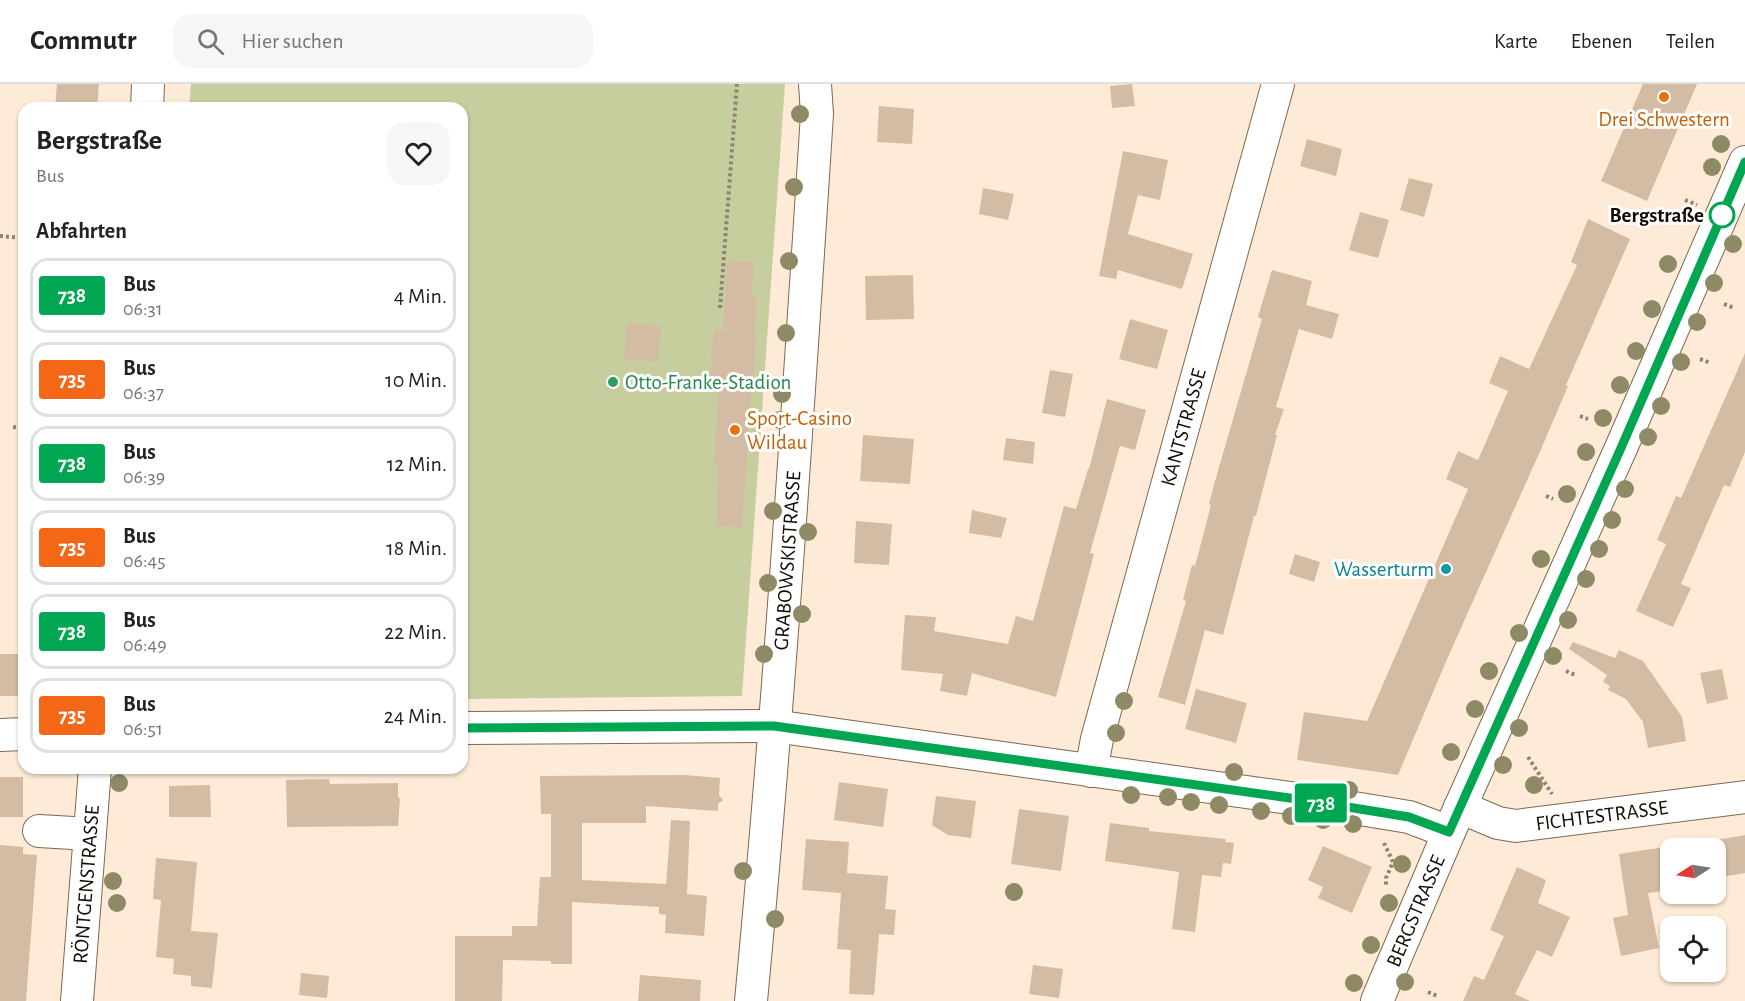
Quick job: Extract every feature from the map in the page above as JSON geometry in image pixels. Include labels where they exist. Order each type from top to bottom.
[{"type":"street","points":[[147,102],[148,84]]},
{"type":"street","name":"GRABOWSKISTRASSE","points":[[751,1001],[774,726],[818,114],[815,84]]},
{"type":"street","name":"KANTSTRASSE","points":[[1091,771],[1097,739],[1278,84]]},
{"type":"street","name":"BERGSTRASSE","points":[[1377,1001],[1745,162]]},
{"type":"street","name":"FICHTESTRASSE","points":[[468,728],[774,726],[1311,801],[1409,817],[1516,826],[1745,796]]},
{"type":"street","points":[[0,735],[18,735]]},
{"type":"street","name":"RÖNTGENSTRASSE","points":[[77,1001],[95,774]]},
{"type":"street","points":[[39,831],[90,834]]},
{"type":"path","points":[[720,308],[737,84]]},
{"type":"path","points":[[0,236],[18,238]]},
{"type":"path","points":[[1724,304],[1734,308]]},
{"type":"path","points":[[1700,359],[1711,363]]},
{"type":"path","points":[[1580,416],[1588,419]]},
{"type":"path","points":[[13,428],[18,428]]},
{"type":"path","points":[[1546,496],[1553,499]]},
{"type":"path","points":[[1566,671],[1575,675]]},
{"type":"path","points":[[1528,757],[1569,820]]},
{"type":"path","points":[[1384,842],[1393,862],[1386,878],[1386,887]]},
{"type":"path","points":[[1428,992],[1437,996]]},
{"type":"green space","name":"Otto-Franke-Stadion","points":[[191,84],[785,84],[742,696],[468,699],[468,102],[190,102]]},
{"type":"building","points":[[57,84],[99,84],[98,102],[56,102]]},
{"type":"building","points":[[1132,84],[1135,106],[1112,108],[1110,86]]},
{"type":"building","points":[[1643,84],[1697,84],[1647,201],[1601,181]]},
{"type":"building","points":[[879,106],[914,109],[912,144],[877,142]]},
{"type":"building","points":[[1307,139],[1342,149],[1336,176],[1300,166]]},
{"type":"building","points":[[1123,151],[1168,160],[1160,200],[1138,195],[1128,234],[1193,254],[1182,289],[1118,270],[1116,279],[1099,276]]},
{"type":"building","points":[[1409,178],[1433,184],[1424,217],[1400,210]]},
{"type":"building","points":[[983,188],[1014,194],[1008,220],[979,214]]},
{"type":"building","points":[[1360,212],[1389,220],[1378,258],[1349,250]]},
{"type":"building","points":[[1588,219],[1630,239],[1566,385],[1568,386],[1542,447],[1398,775],[1297,760],[1304,712],[1367,721],[1468,489],[1446,479],[1458,451],[1478,460],[1508,391],[1489,383],[1500,356],[1529,369],[1577,265],[1571,262]]},
{"type":"building","points":[[727,261],[754,262],[752,297],[757,297],[742,528],[717,526],[718,464],[714,464],[719,381],[710,380],[715,329],[723,330]]},
{"type":"building","points":[[1272,270],[1312,281],[1306,305],[1339,314],[1332,339],[1299,329],[1276,407],[1284,409],[1275,435],[1277,435],[1223,635],[1205,630],[1185,705],[1158,697],[1186,601],[1183,600],[1192,565],[1195,566],[1215,481],[1262,319],[1258,317]]},
{"type":"building","points":[[913,275],[914,319],[866,320],[865,276]]},
{"type":"building","points":[[1130,319],[1168,330],[1157,369],[1119,359]]},
{"type":"building","points":[[627,323],[661,326],[658,362],[624,359]]},
{"type":"building","points":[[1745,353],[1745,452],[1730,487],[1724,485],[1681,584],[1691,588],[1673,627],[1636,611],[1666,544],[1657,540],[1676,496],[1681,498]]},
{"type":"building","points":[[1050,370],[1073,374],[1065,417],[1042,413]]},
{"type":"building","points":[[1107,399],[1146,410],[1135,450],[1120,446],[1090,553],[1094,554],[1056,697],[972,673],[967,696],[940,691],[943,674],[901,670],[905,615],[936,617],[934,631],[1008,644],[1016,616],[1033,621],[1064,506],[1076,509]]},
{"type":"building","points":[[863,435],[914,439],[910,484],[860,481]]},
{"type":"building","points":[[1006,438],[1035,442],[1033,464],[1003,460]]},
{"type":"building","points":[[972,510],[1007,518],[1001,538],[969,533]]},
{"type":"building","points":[[856,521],[892,524],[889,565],[854,563]]},
{"type":"building","points":[[1295,554],[1320,562],[1314,582],[1289,574]]},
{"type":"building","points":[[1573,642],[1615,658],[1619,650],[1643,661],[1682,717],[1686,741],[1648,748],[1643,722],[1626,699],[1608,690],[1610,686],[1603,682],[1607,675],[1569,649]]},
{"type":"building","points":[[0,654],[18,654],[18,696],[0,696]]},
{"type":"building","points":[[1722,669],[1728,699],[1707,704],[1700,673]]},
{"type":"building","points":[[1196,689],[1247,703],[1236,743],[1185,729]]},
{"type":"building","points":[[685,775],[720,778],[719,795],[723,800],[718,804],[718,811],[646,806],[646,823],[582,823],[582,880],[666,884],[671,820],[690,821],[687,894],[707,896],[704,936],[665,933],[666,915],[659,914],[659,907],[572,902],[572,964],[503,960],[502,1001],[455,1001],[455,936],[512,936],[512,926],[537,926],[540,877],[551,877],[551,814],[541,814],[540,776]]},
{"type":"building","points":[[0,777],[23,777],[23,817],[0,817]]},
{"type":"building","points":[[329,779],[330,784],[398,783],[400,799],[398,826],[287,827],[286,780]]},
{"type":"building","points":[[839,782],[888,789],[883,827],[834,820]]},
{"type":"building","points":[[210,785],[211,817],[169,817],[169,786]]},
{"type":"building","points":[[936,796],[976,801],[971,838],[948,835],[932,825]]},
{"type":"building","points":[[1019,809],[1069,816],[1061,871],[1011,864]]},
{"type":"building","points":[[1110,823],[1149,828],[1149,831],[1226,839],[1225,842],[1234,843],[1231,864],[1223,863],[1221,877],[1202,875],[1195,932],[1172,929],[1179,872],[1105,861]]},
{"type":"building","points":[[1745,835],[1745,873],[1726,876],[1726,838]]},
{"type":"building","points":[[806,839],[849,842],[847,873],[888,876],[885,909],[896,910],[894,935],[879,934],[874,995],[849,994],[851,950],[837,949],[841,893],[802,890]]},
{"type":"building","points":[[0,845],[23,847],[23,854],[37,855],[26,1001],[0,1001]]},
{"type":"building","points":[[1323,846],[1372,867],[1352,913],[1318,898],[1323,887],[1308,880]]},
{"type":"building","points":[[1660,848],[1660,891],[1648,893],[1659,948],[1621,956],[1613,918],[1628,915],[1619,854]]},
{"type":"building","points":[[156,858],[197,862],[191,931],[218,933],[212,988],[191,986],[191,976],[173,974],[174,959],[156,957],[161,900],[153,899]]},
{"type":"building","points":[[1517,867],[1546,880],[1538,903],[1570,917],[1552,957],[1537,950],[1515,994],[1530,1001],[1463,1001],[1474,976],[1484,980],[1504,936],[1490,930]]},
{"type":"building","points":[[1033,965],[1063,969],[1059,998],[1029,994]]},
{"type":"building","points":[[301,973],[329,976],[327,998],[299,995]]},
{"type":"building","points":[[640,975],[701,980],[700,1001],[638,1001]]},
{"type":"bus line","name":"738","points":[[468,728],[774,726],[1311,801],[1409,817],[1449,832],[1621,448],[1745,162]]},
{"type":"place","name":"Drei Schwestern","points":[[1664,97]]},
{"type":"place","name":"Bergstraße","points":[[1722,215]]},
{"type":"place","name":"Otto-Franke-Stadion","points":[[613,382]]},
{"type":"place","name":"Sport-Casino Wildau","points":[[735,430]]},
{"type":"place","name":"Wasserturm","points":[[1446,569]]}]
